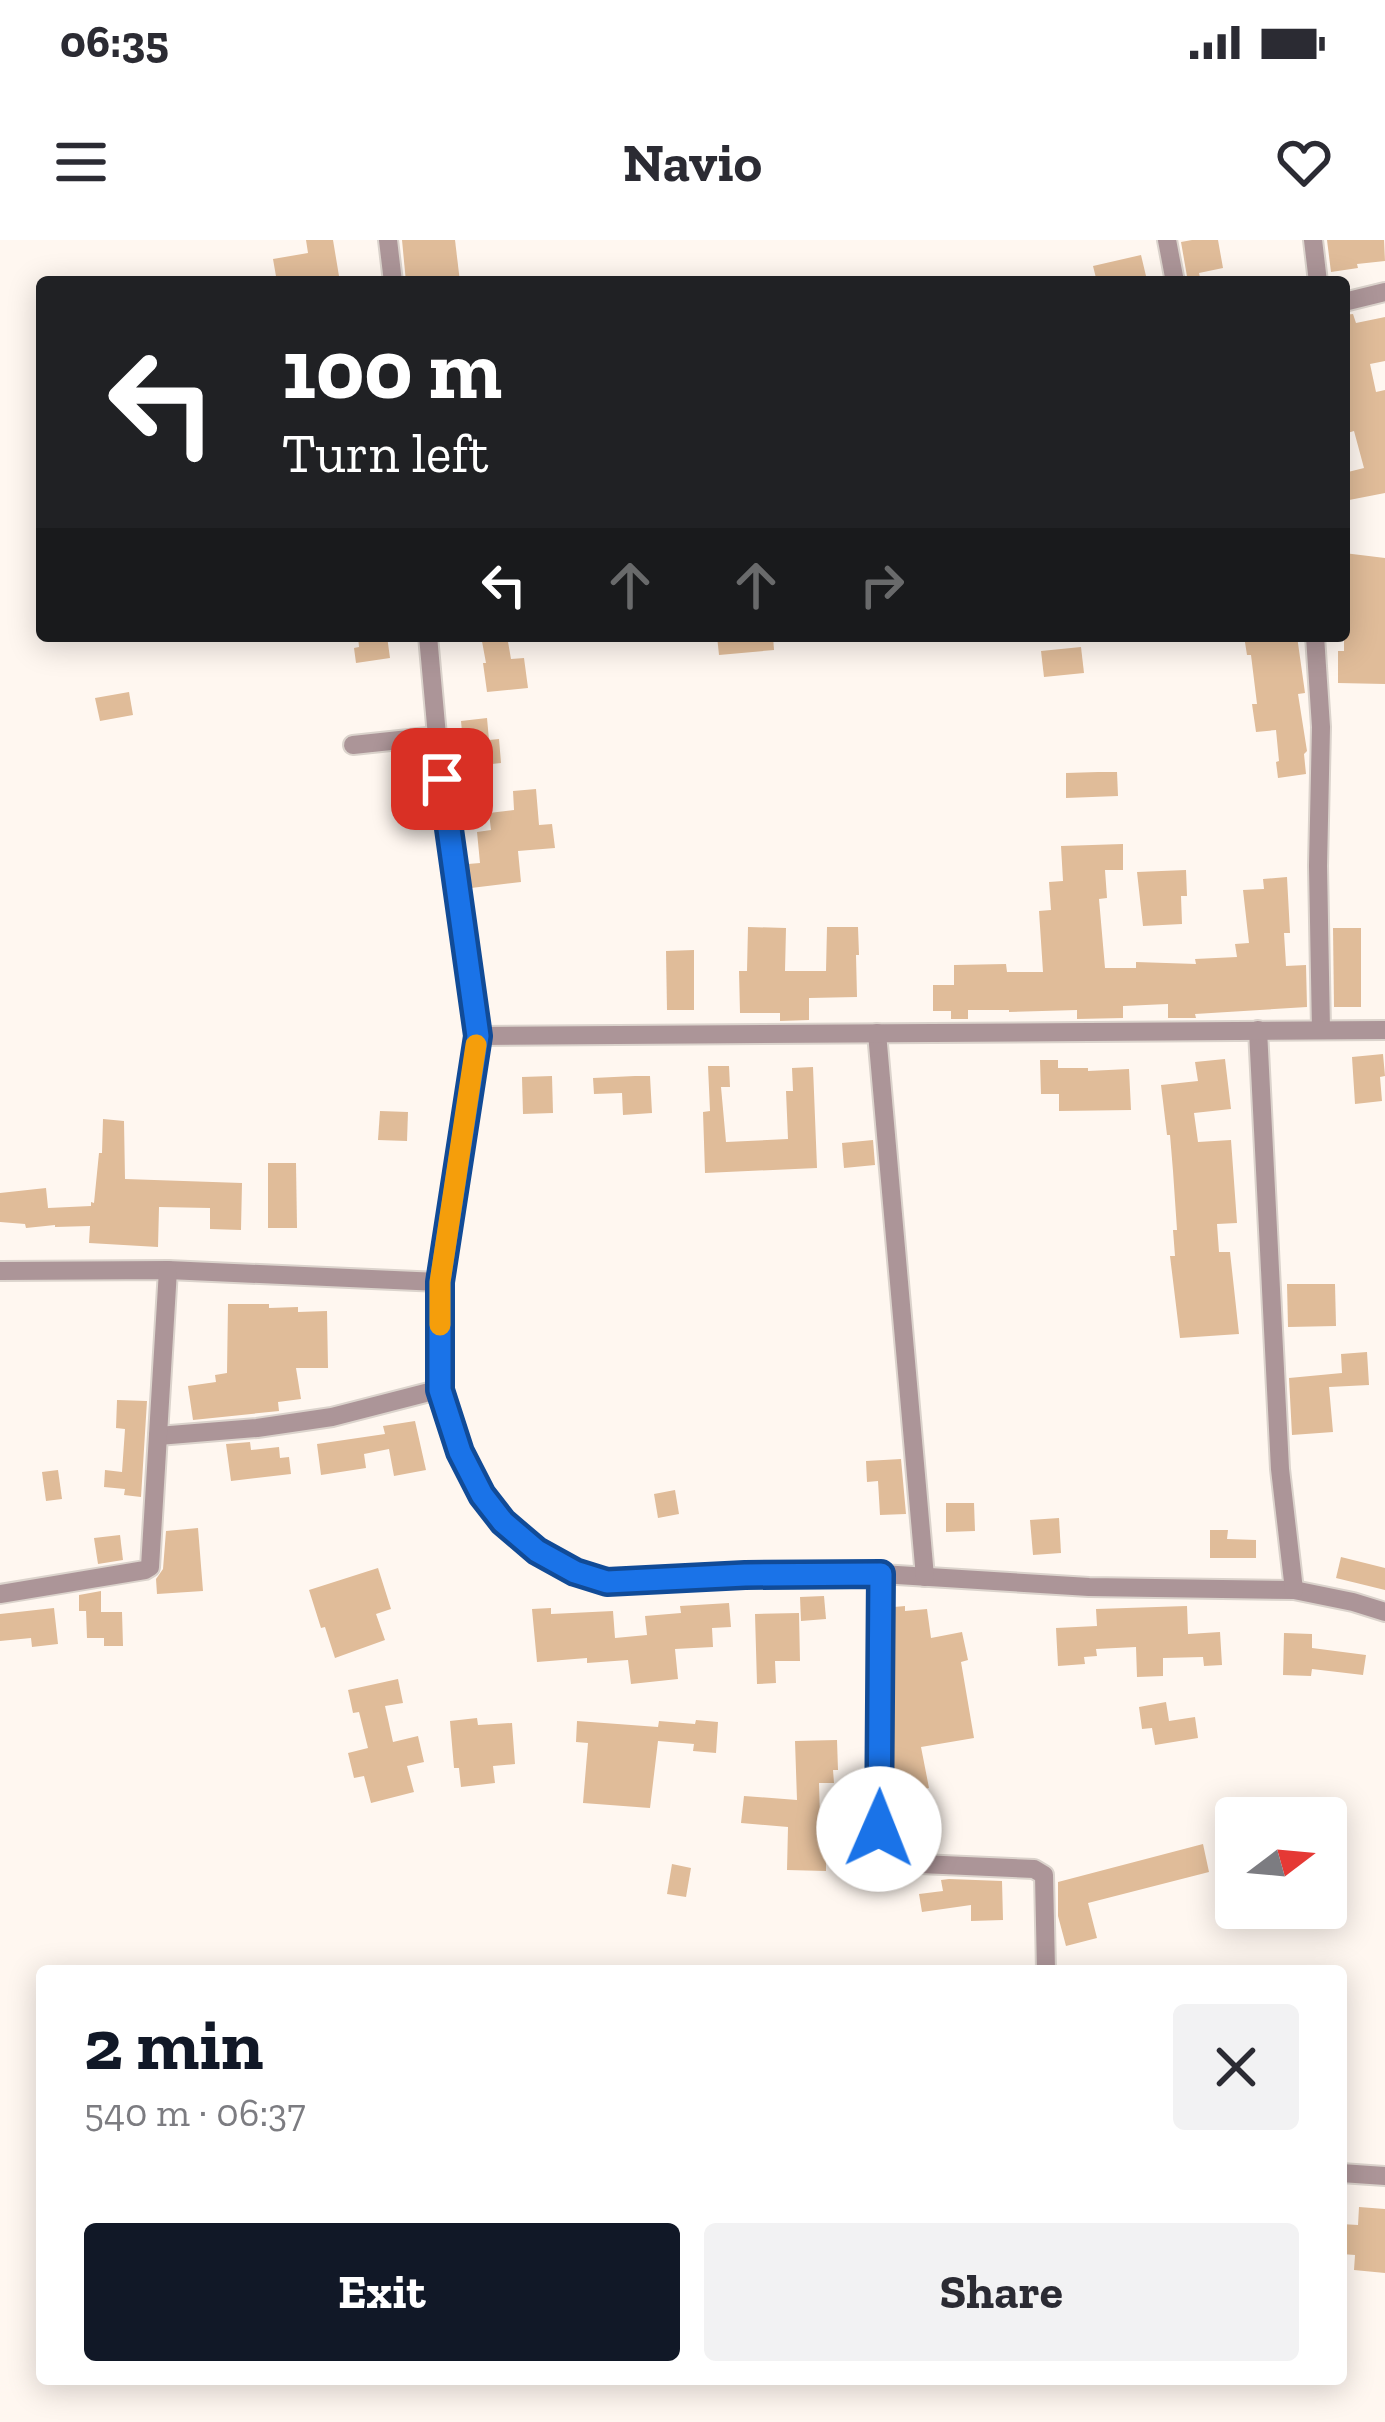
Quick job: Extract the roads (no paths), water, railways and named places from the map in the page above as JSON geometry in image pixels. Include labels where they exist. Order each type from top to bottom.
[{"type":"street","points":[[388,240],[392,276]]},
{"type":"street","points":[[1167,240],[1174,276]]},
{"type":"street","points":[[1313,240],[1317,276]]},
{"type":"street","points":[[1350,301],[1385,292]]},
{"type":"street","points":[[429,642],[478,1036],[440,1282],[440,1390],[460,1452],[482,1495],[503,1522],[537,1551],[575,1572],[607,1582],[881,1574],[1089,1588],[1294,1590],[1385,1612]]},
{"type":"street","points":[[1316,642],[1322,728],[1321,1030]]},
{"type":"street","points":[[353,745],[437,736]]},
{"type":"street","points":[[1258,1030],[1280,1469],[1294,1590]]},
{"type":"street","points":[[478,1036],[1385,1030]]},
{"type":"street","points":[[877,1033],[925,1577]]},
{"type":"street","points":[[0,1271],[168,1270],[440,1282]]},
{"type":"street","points":[[0,1594],[150,1567],[168,1270]]},
{"type":"street","points":[[158,1436],[332,1417],[440,1390]]},
{"type":"street","points":[[881,1574],[880,1847],[885,1858],[897,1863],[1034,1869],[1044,1875],[1046,1965]]},
{"type":"street","points":[[1347,2173],[1385,2176]]}]
